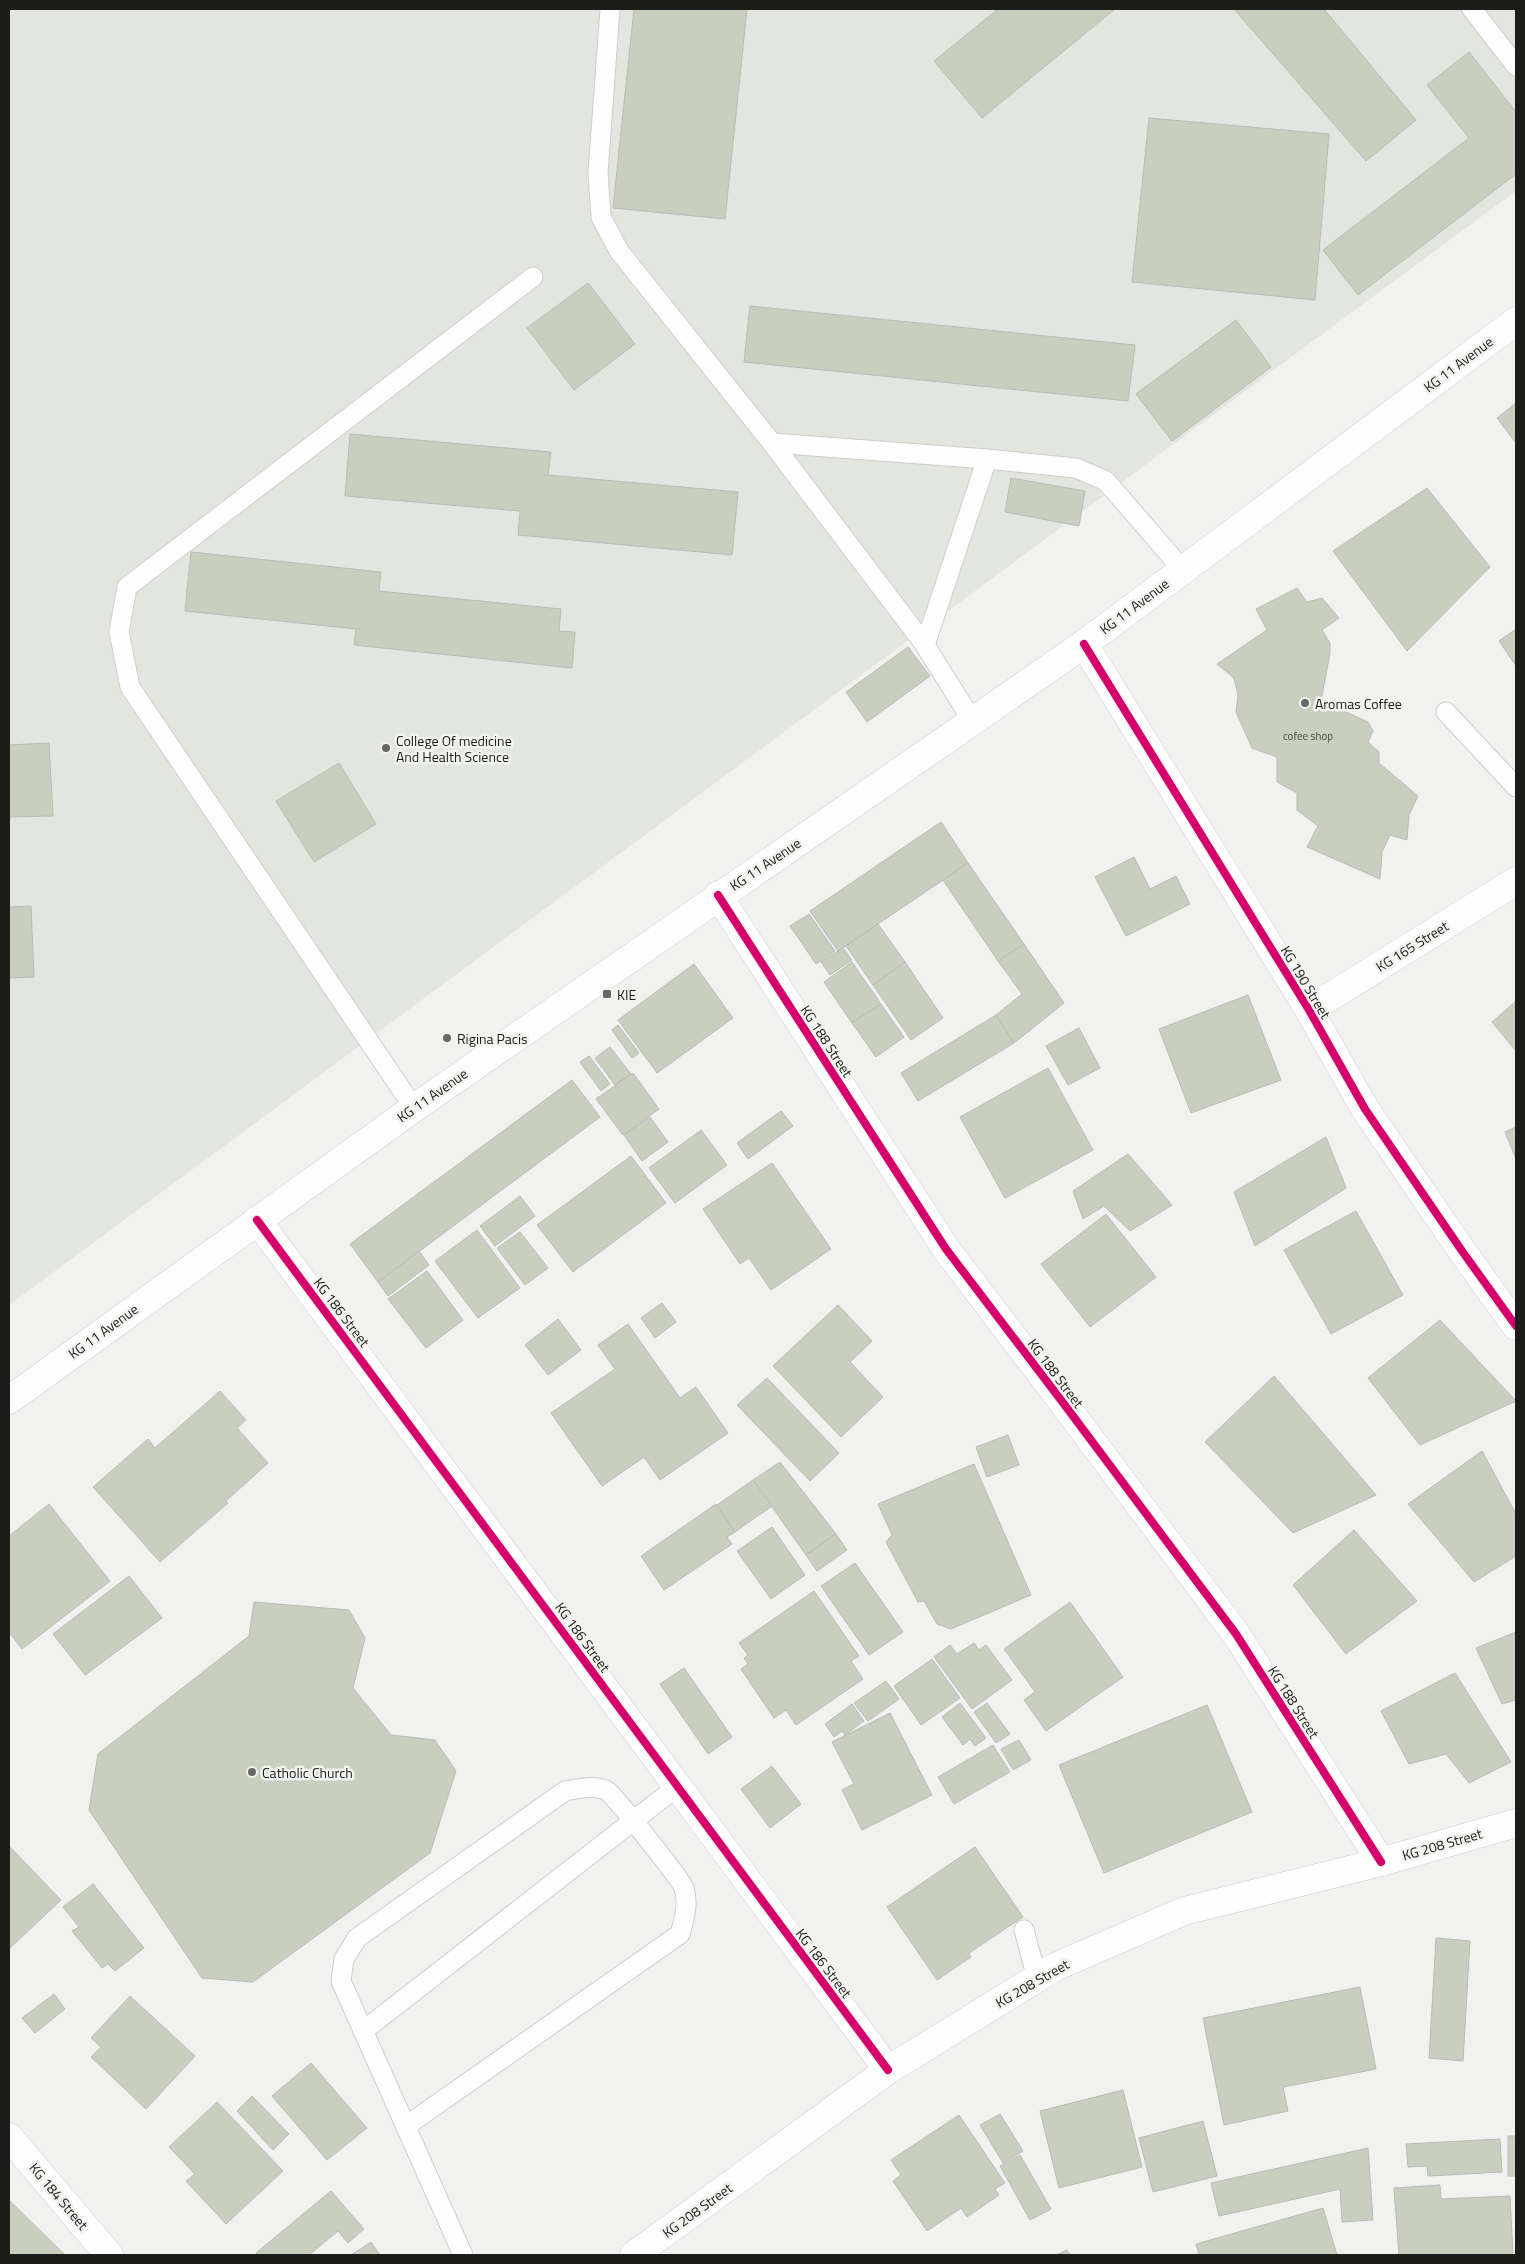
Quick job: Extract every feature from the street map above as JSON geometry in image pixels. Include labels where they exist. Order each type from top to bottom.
[{"type":"street","name":"KG 11 Avenue","points":[[9,1400],[414,1108],[718,895],[973,722],[1084,644],[1516,321]]},
{"type":"street","name":"KG 190 Street","points":[[1084,644],[1309,1010],[1366,1109],[1516,1326]]},
{"type":"street","name":"KG 165 Street","points":[[1309,1010],[1516,881]]},
{"type":"street","name":"KG 188 Street","points":[[718,895],[946,1249],[1236,1634],[1381,1862]]},
{"type":"street","name":"KG 186 Street","points":[[257,1220],[888,2070]]},
{"type":"street","name":"KG 208 Street","points":[[634,2255],[888,2070],[1055,1967],[1184,1911],[1381,1862],[1516,1823]]},
{"type":"street","name":"KG 184 Street","points":[[9,2137],[108,2255]]},
{"type":"lane","points":[[610,9],[598,173],[601,217],[619,251],[772,443],[925,645],[973,722]]},
{"type":"lane","points":[[1472,9],[1516,66]]},
{"type":"lane","points":[[414,1108],[130,687],[119,632],[126,587],[533,277]]},
{"type":"lane","points":[[772,443],[987,459],[1076,468],[1106,481],[1183,570]]},
{"type":"lane","points":[[925,645],[987,459]]},
{"type":"lane","points":[[1446,712],[1516,787]]},
{"type":"lane","points":[[363,2031],[678,1786]]},
{"type":"lane","points":[[406,2126],[680,1934],[686,1912],[684,1888],[633,1820],[607,1790],[587,1787],[565,1790],[358,1938],[344,1959],[341,1981],[463,2255]]},
{"type":"lane","points":[[1024,1930],[1037,1978]]},
{"type":"shaded area","name":"College Of medicine And Health Science","points":[[9,9],[1516,9],[1516,191],[9,1305]]},
{"type":"building","points":[[634,9],[747,9],[725,219],[613,208]]},
{"type":"building","points":[[998,9],[1115,9],[982,118],[934,61]]},
{"type":"building","points":[[1234,9],[1324,9],[1416,120],[1366,161]]},
{"type":"building","points":[[1469,52],[1516,112],[1516,174],[1358,295],[1323,250],[1469,138],[1427,85]]},
{"type":"building","points":[[1149,118],[1329,134],[1315,300],[1132,282]]},
{"type":"building","points":[[588,283],[635,344],[574,390],[527,328]]},
{"type":"building","points":[[750,306],[1135,345],[1128,401],[744,362]]},
{"type":"building","points":[[1236,320],[1271,367],[1172,441],[1136,394]]},
{"type":"building","points":[[1516,403],[1516,443],[1497,418]]},
{"type":"building","points":[[350,434],[551,452],[548,475],[738,492],[732,555],[518,535],[520,511],[345,496]]},
{"type":"building","points":[[1011,478],[1085,491],[1079,526],[1005,512]]},
{"type":"building","points":[[1427,488],[1490,567],[1407,651],[1333,551]]},
{"type":"building","points":[[191,552],[381,572],[379,591],[561,609],[559,631],[575,632],[572,668],[354,645],[356,629],[185,611]]},
{"type":"building","points":[[1297,588],[1307,602],[1322,598],[1339,618],[1322,630],[1330,643],[1330,653],[1321,701],[1368,722],[1373,731],[1368,742],[1379,752],[1379,763],[1418,796],[1409,815],[1407,840],[1390,835],[1382,852],[1380,879],[1307,847],[1318,826],[1297,810],[1297,793],[1277,782],[1277,757],[1252,748],[1236,712],[1238,695],[1234,678],[1217,664],[1267,630],[1256,609]]},
{"type":"building","points":[[1516,629],[1516,666],[1499,641]]},
{"type":"building","points":[[908,647],[930,676],[867,722],[846,692]]},
{"type":"building","points":[[49,743],[53,816],[9,817],[9,745]]},
{"type":"building","points":[[339,763],[376,824],[314,862],[276,801]]},
{"type":"building","points":[[941,822],[968,863],[838,951],[810,911]]},
{"type":"building","points":[[1134,857],[1150,889],[1176,876],[1190,904],[1126,936],[1095,877]]},
{"type":"building","points":[[968,863],[1024,944],[998,961],[943,880]]},
{"type":"building","points":[[31,906],[34,977],[9,978],[9,907]]},
{"type":"building","points":[[809,914],[835,951],[816,964],[790,926]]},
{"type":"building","points":[[878,924],[905,962],[873,985],[846,946]]},
{"type":"building","points":[[1024,944],[1064,1003],[1014,1043],[996,1015],[1022,994],[998,961]]},
{"type":"building","points":[[843,948],[852,960],[830,975],[821,962]]},
{"type":"building","points":[[852,962],[881,1004],[852,1023],[824,982]]},
{"type":"building","points":[[905,962],[943,1018],[911,1040],[873,985]]},
{"type":"building","points":[[694,964],[733,1018],[657,1073],[618,1020]]},
{"type":"building","points":[[1248,995],[1281,1080],[1191,1113],[1159,1029]]},
{"type":"building","points":[[1516,1001],[1516,1051],[1492,1022]]},
{"type":"building","points":[[881,1004],[904,1037],[876,1057],[852,1023]]},
{"type":"building","points":[[996,1015],[1014,1043],[918,1101],[901,1073]]},
{"type":"building","points":[[618,1025],[639,1053],[632,1058],[612,1030]]},
{"type":"building","points":[[1079,1028],[1100,1068],[1068,1085],[1046,1046]]},
{"type":"building","points":[[610,1047],[631,1074],[615,1085],[595,1058]]},
{"type":"building","points":[[589,1056],[610,1084],[601,1091],[580,1062]]},
{"type":"building","points":[[1048,1068],[1093,1150],[1005,1198],[960,1117]]},
{"type":"building","points":[[633,1073],[659,1109],[623,1135],[596,1099]]},
{"type":"building","points":[[572,1080],[600,1117],[378,1282],[350,1244]]},
{"type":"building","points":[[781,1111],[793,1126],[748,1159],[737,1143]]},
{"type":"building","points":[[650,1117],[668,1142],[642,1161],[624,1135]]},
{"type":"building","points":[[1516,1127],[1516,1159],[1505,1132]]},
{"type":"building","points":[[701,1130],[727,1165],[675,1203],[649,1168]]},
{"type":"building","points":[[1326,1137],[1346,1188],[1255,1246],[1234,1192]]},
{"type":"building","points":[[1128,1154],[1172,1205],[1130,1231],[1104,1206],[1083,1219],[1073,1191]]},
{"type":"building","points":[[631,1156],[666,1203],[573,1272],[537,1225]]},
{"type":"building","points":[[772,1163],[831,1249],[771,1290],[749,1258],[740,1264],[703,1209]]},
{"type":"building","points":[[520,1196],[535,1216],[495,1246],[480,1226]]},
{"type":"building","points":[[1356,1211],[1403,1295],[1331,1334],[1284,1250]]},
{"type":"building","points":[[1106,1214],[1156,1277],[1090,1327],[1041,1264]]},
{"type":"building","points":[[477,1230],[520,1288],[478,1318],[435,1261]]},
{"type":"building","points":[[520,1232],[548,1268],[525,1285],[497,1248]]},
{"type":"building","points":[[419,1251],[429,1265],[388,1296],[378,1282]]},
{"type":"building","points":[[427,1271],[463,1320],[426,1348],[388,1299]]},
{"type":"building","points":[[662,1303],[676,1322],[655,1338],[641,1318]]},
{"type":"building","points":[[838,1305],[872,1341],[850,1362],[883,1397],[841,1437],[773,1366]]},
{"type":"building","points":[[558,1319],[581,1350],[548,1375],[525,1345]]},
{"type":"building","points":[[1440,1320],[1516,1401],[1420,1445],[1368,1378]]},
{"type":"building","points":[[628,1324],[680,1398],[696,1387],[728,1433],[660,1480],[644,1457],[602,1486],[551,1413],[615,1369],[598,1345]]},
{"type":"building","points":[[1274,1376],[1376,1495],[1293,1533],[1205,1442]]},
{"type":"building","points":[[767,1378],[839,1453],[810,1481],[737,1405]]},
{"type":"building","points":[[220,1391],[246,1420],[237,1428],[268,1463],[226,1501],[228,1503],[160,1562],[93,1487],[148,1439],[155,1448]]},
{"type":"building","points":[[1008,1435],[1019,1465],[987,1477],[976,1447]]},
{"type":"building","points":[[1482,1451],[1516,1514],[1516,1556],[1474,1582],[1408,1504]]},
{"type":"building","points":[[780,1462],[836,1534],[806,1555],[753,1480]]},
{"type":"building","points":[[974,1464],[1031,1595],[951,1629],[937,1624],[924,1601],[918,1602],[886,1542],[892,1535],[878,1504]]},
{"type":"building","points":[[753,1480],[772,1506],[735,1532],[717,1505]]},
{"type":"building","points":[[49,1504],[110,1581],[22,1649],[9,1632],[9,1536]]},
{"type":"building","points":[[716,1504],[735,1532],[727,1537],[732,1544],[664,1590],[641,1556]]},
{"type":"building","points":[[772,1527],[805,1575],[771,1599],[737,1551]]},
{"type":"building","points":[[1354,1530],[1417,1601],[1346,1654],[1293,1585]]},
{"type":"building","points":[[836,1534],[847,1550],[817,1571],[806,1555]]},
{"type":"building","points":[[855,1563],[903,1632],[869,1655],[821,1586]]},
{"type":"building","points":[[129,1576],[162,1618],[85,1675],[53,1634]]},
{"type":"building","points":[[814,1591],[859,1656],[851,1661],[863,1679],[796,1725],[786,1710],[774,1718],[741,1669],[748,1664],[744,1658],[748,1655],[739,1643]]},
{"type":"building","points":[[254,1602],[349,1610],[365,1638],[353,1688],[391,1735],[435,1740],[456,1771],[430,1853],[253,1982],[202,1978],[89,1810],[98,1754],[249,1636]]},
{"type":"building","points":[[1070,1602],[1123,1677],[1046,1731],[1024,1700],[1035,1692],[1004,1649]]},
{"type":"building","points":[[1516,1632],[1516,1700],[1502,1704],[1476,1648]]},
{"type":"building","points":[[974,1643],[979,1650],[986,1645],[1012,1680],[972,1709],[934,1657],[950,1645],[957,1654]]},
{"type":"building","points":[[932,1659],[960,1698],[921,1725],[894,1686]]},
{"type":"building","points":[[684,1668],[732,1737],[708,1754],[660,1684]]},
{"type":"building","points":[[1455,1673],[1511,1762],[1469,1783],[1446,1754],[1409,1764],[1381,1711]]},
{"type":"building","points":[[886,1681],[899,1699],[868,1721],[854,1703]]},
{"type":"building","points":[[960,1703],[986,1738],[975,1746],[970,1739],[963,1745],[942,1717]]},
{"type":"building","points":[[987,1703],[1010,1734],[996,1743],[974,1712]]},
{"type":"building","points":[[852,1704],[864,1721],[845,1735],[842,1731],[834,1737],[825,1724]]},
{"type":"building","points":[[1207,1705],[1252,1812],[1104,1873],[1059,1765]]},
{"type":"building","points":[[890,1713],[932,1795],[862,1830],[842,1790],[854,1784],[832,1742]]},
{"type":"building","points":[[1019,1740],[1031,1760],[1013,1770],[1001,1749]]},
{"type":"building","points":[[993,1745],[1010,1772],[954,1804],[938,1777]]},
{"type":"building","points":[[772,1766],[801,1804],[770,1828],[741,1789]]},
{"type":"building","points":[[9,1846],[61,1900],[9,1949]]},
{"type":"building","points":[[975,1847],[1023,1917],[969,1953],[971,1957],[937,1980],[887,1907]]},
{"type":"building","points":[[93,1884],[144,1948],[115,1971],[108,1964],[102,1968],[72,1931],[79,1927],[63,1907]]},
{"type":"building","points":[[1436,1938],[1470,1941],[1463,2061],[1429,2058]]},
{"type":"building","points":[[1360,1987],[1376,2069],[1283,2087],[1288,2111],[1224,2125],[1203,2018]]},
{"type":"building","points":[[54,1994],[65,2009],[35,2033],[22,2018]]},
{"type":"building","points":[[130,1996],[195,2056],[146,2109],[91,2057],[101,2047],[91,2038]]},
{"type":"building","points":[[311,2063],[367,2128],[327,2160],[272,2096]]},
{"type":"building","points":[[1123,2090],[1142,2167],[1059,2188],[1040,2111]]},
{"type":"building","points":[[252,2096],[289,2134],[273,2150],[237,2111]]},
{"type":"building","points":[[217,2102],[283,2171],[226,2224],[186,2181],[195,2174],[169,2147]]},
{"type":"building","points":[[1000,2114],[1023,2151],[1003,2163],[980,2125]]},
{"type":"building","points":[[959,2115],[1005,2183],[995,2189],[999,2195],[967,2217],[961,2208],[927,2231],[893,2181],[901,2175],[891,2160]]},
{"type":"building","points":[[1203,2121],[1217,2176],[1153,2192],[1139,2138]]},
{"type":"building","points":[[1508,2136],[1516,2136],[1516,2176],[1508,2176]]},
{"type":"building","points":[[1500,2139],[1502,2172],[1428,2176],[1427,2166],[1408,2167],[1406,2144]]},
{"type":"building","points":[[1368,2148],[1373,2220],[1342,2222],[1340,2189],[1219,2216],[1211,2183]]},
{"type":"building","points":[[1020,2155],[1051,2209],[1030,2220],[1000,2166]]},
{"type":"building","points":[[1440,2185],[1441,2199],[1510,2196],[1513,2255],[1399,2255],[1394,2188]]},
{"type":"building","points":[[331,2191],[364,2229],[348,2243],[338,2231],[309,2255],[258,2255],[256,2253]]},
{"type":"building","points":[[9,2200],[65,2255],[9,2255]]},
{"type":"building","points":[[1323,2208],[1337,2255],[1199,2255],[1196,2244]]},
{"type":"building","points":[[371,2242],[380,2255],[351,2255]]},
{"type":"building","points":[[1067,2250],[1070,2255],[1056,2255]]},
{"type":"cycle path","points":[[1084,644],[1309,1010],[1365,1109],[1516,1326]]},
{"type":"cycle path","points":[[718,895],[946,1249],[1236,1634],[1381,1862]]},
{"type":"cycle path","points":[[257,1220],[888,2070]]},
{"type":"place","name":"Aromas Coffee","points":[[1305,703]]},
{"type":"place","name":"College Of medicine And Health Science","points":[[386,748]]},
{"type":"place","name":"KIE","points":[[607,994]]},
{"type":"place","name":"Rigina Pacis","points":[[447,1038]]},
{"type":"place","name":"Catholic Church","points":[[252,1772]]}]
